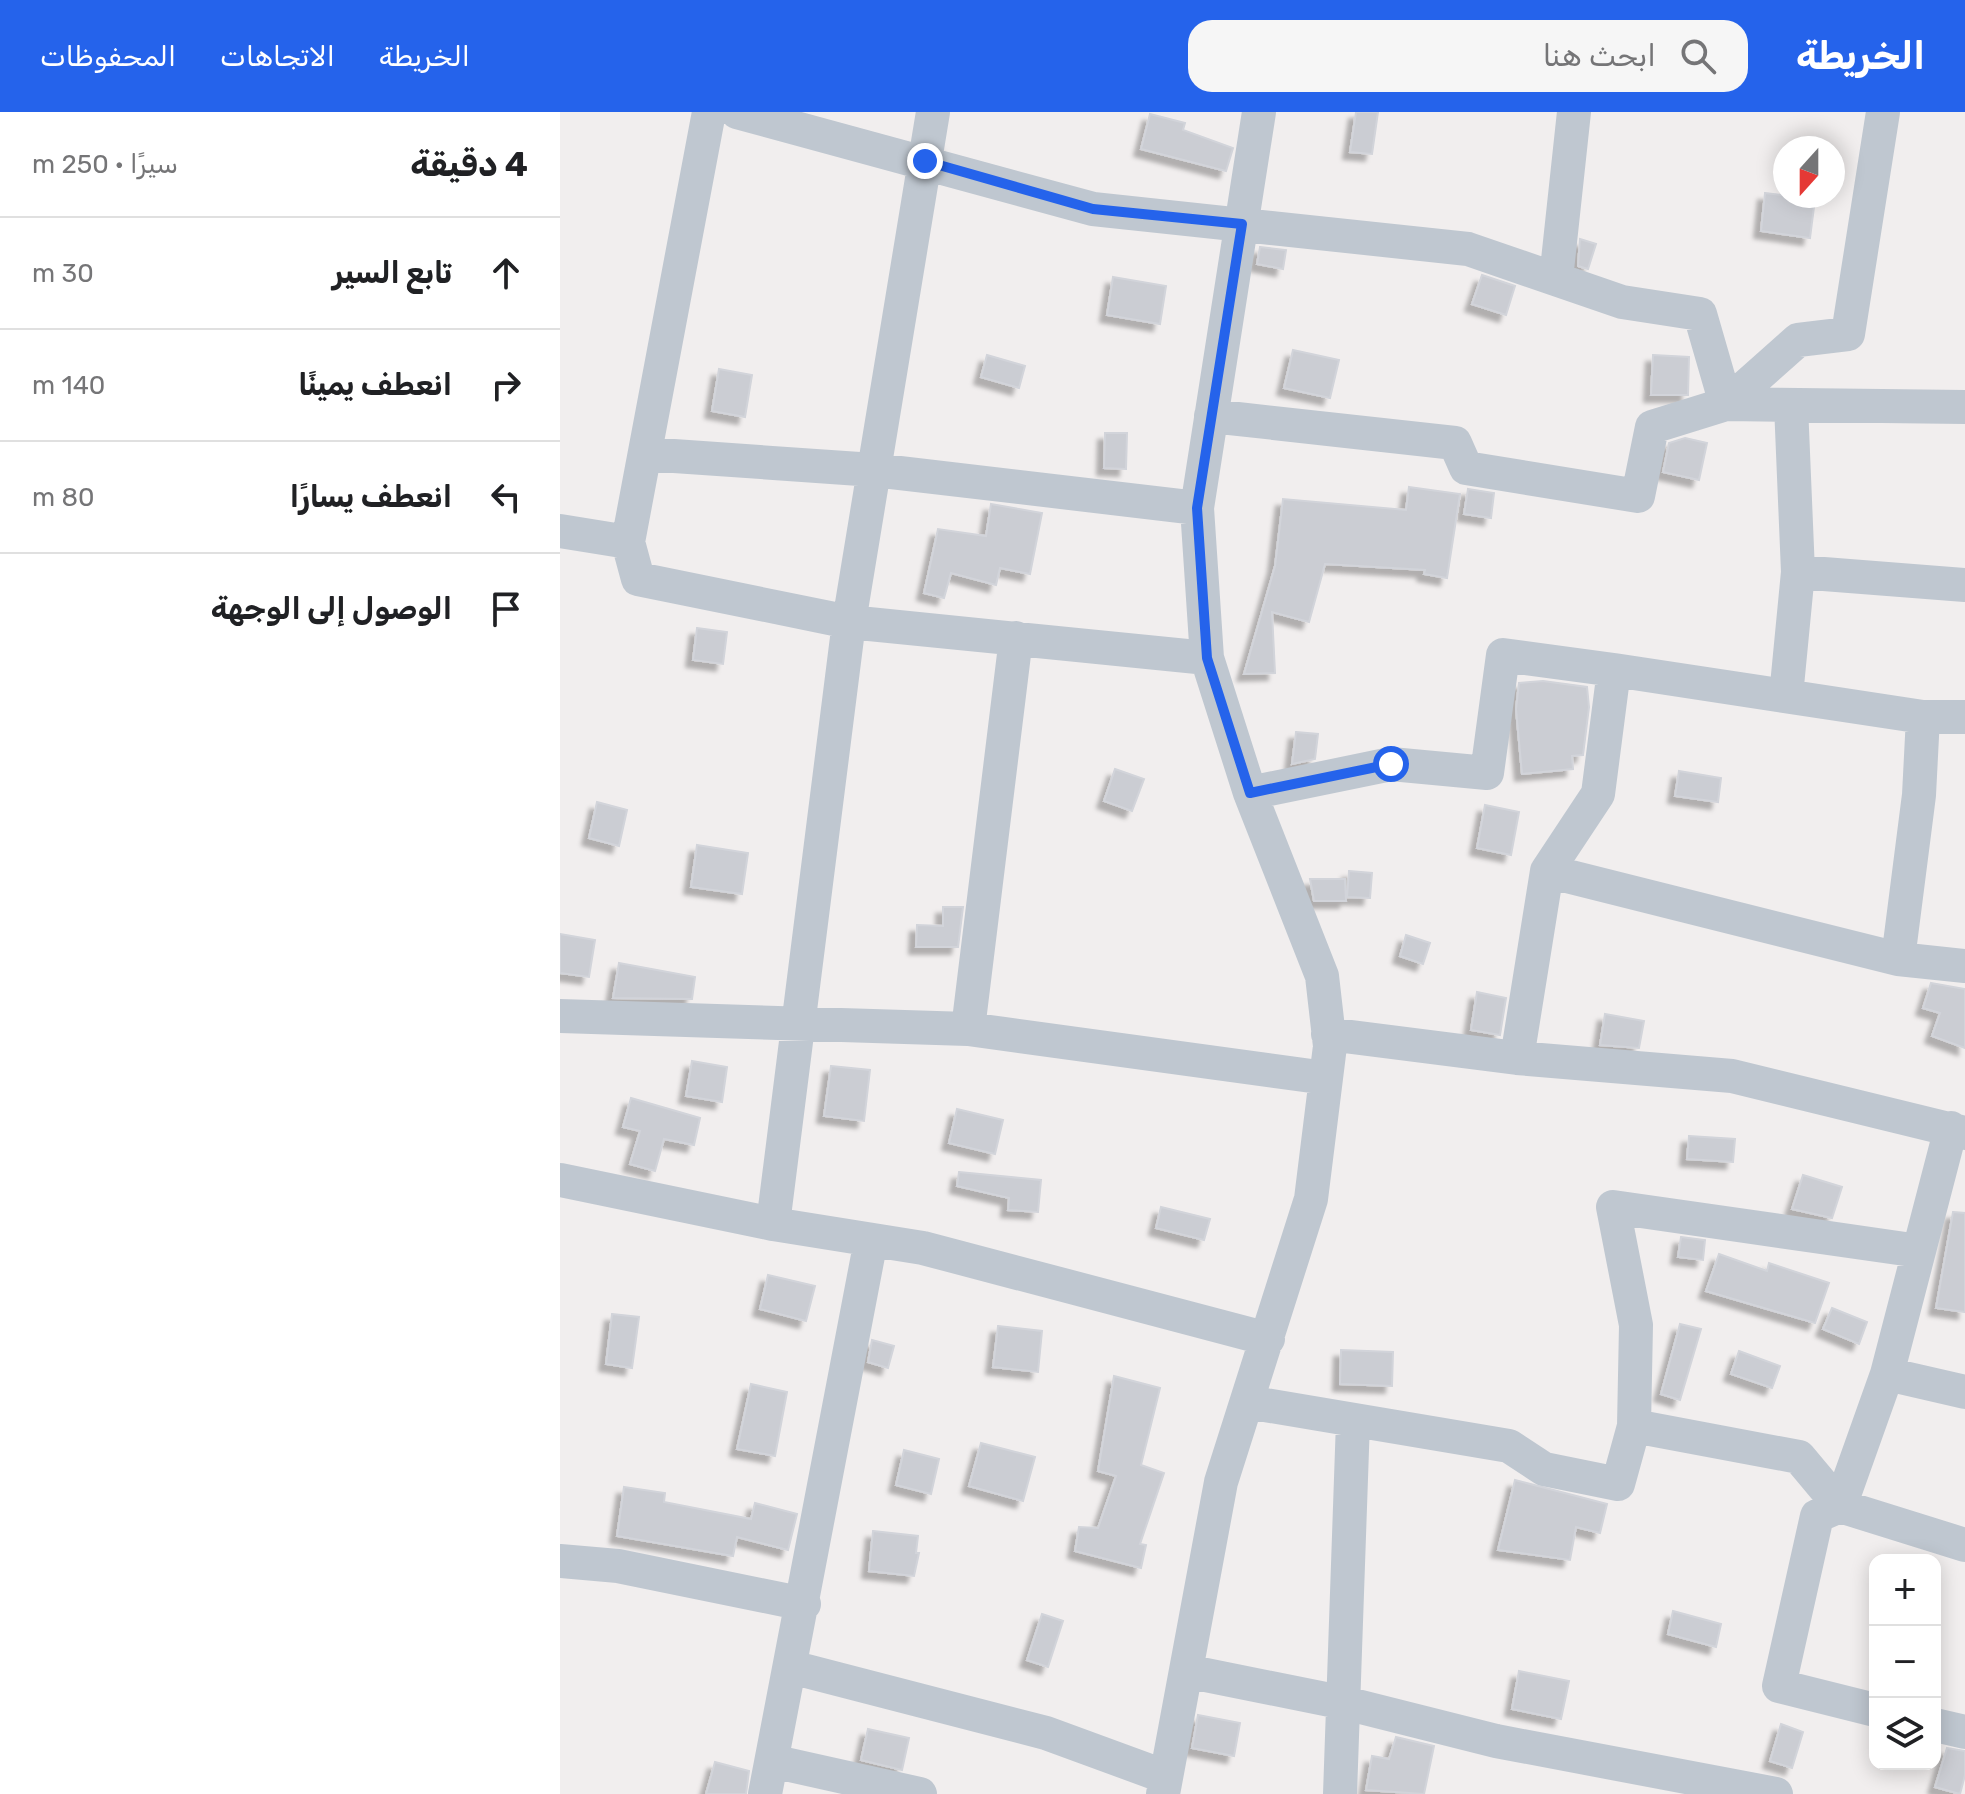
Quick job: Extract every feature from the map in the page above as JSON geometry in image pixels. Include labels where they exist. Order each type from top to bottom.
[{"type":"street","points":[[709,112],[628,542],[638,579],[849,622],[1207,658]]},
{"type":"street","points":[[737,112],[1093,209],[1468,249],[1622,302],[1700,314],[1726,404]]},
{"type":"street","points":[[773,1224],[849,622],[933,112]]},
{"type":"street","points":[[791,1667],[1046,1733],[1165,1785],[1221,1482],[1311,1199],[1326,1078],[1328,1034],[1322,976],[1250,793],[1207,658],[1197,508],[1259,112]]},
{"type":"street","points":[[1556,279],[1574,112]]},
{"type":"street","points":[[1726,404],[1798,340],[1848,334],[1883,112]]},
{"type":"street","points":[[1211,416],[1455,443],[1466,468],[1638,496],[1652,427],[1726,404],[1965,407]]},
{"type":"street","points":[[1786,696],[1798,572],[1791,405]]},
{"type":"street","points":[[645,454],[874,470],[1197,508]]},
{"type":"street","points":[[560,531],[628,542]]},
{"type":"street","points":[[1798,572],[1965,585]]},
{"type":"street","points":[[968,1029],[1016,638]]},
{"type":"street","points":[[1250,793],[1391,764],[1487,773],[1503,655],[1923,717],[1965,717]]},
{"type":"street","points":[[1517,1058],[1547,871],[1598,794],[1614,670]]},
{"type":"street","points":[[1898,959],[1919,795],[1923,717]]},
{"type":"street","points":[[1547,871],[1898,959],[1965,966]]},
{"type":"street","points":[[560,1016],[968,1029],[1326,1078]]},
{"type":"street","points":[[1328,1034],[1517,1058],[1732,1076],[1958,1130],[1919,1251],[1887,1374],[1840,1506],[1817,1516],[1779,1686],[1869,1708]]},
{"type":"street","points":[[560,1180],[773,1224],[923,1248],[1268,1339]]},
{"type":"street","points":[[1247,1402],[1509,1446],[1544,1469],[1618,1484],[1634,1426],[1636,1325],[1613,1207],[1919,1251]]},
{"type":"street","points":[[765,1794],[804,1604],[871,1240]]},
{"type":"street","points":[[1887,1374],[1965,1392]]},
{"type":"street","points":[[1340,1794],[1353,1421]]},
{"type":"street","points":[[1634,1426],[1799,1457],[1840,1506],[1965,1545]]},
{"type":"street","points":[[560,1561],[618,1566],[804,1604]]},
{"type":"street","points":[[1186,1671],[1345,1703],[1642,1782],[1776,1794]]},
{"type":"street","points":[[1941,1726],[1965,1732]]},
{"type":"street","points":[[772,1761],[920,1794]]},
{"type":"building","points":[[1356,112],[1378,112],[1372,154],[1350,152]]},
{"type":"building","points":[[1150,114],[1185,123],[1183,130],[1233,148],[1226,171],[1141,149]]},
{"type":"building","points":[[1765,193],[1773,194],[1773,208],[1814,208],[1810,238],[1761,231]]},
{"type":"building","points":[[1580,239],[1596,244],[1588,269],[1578,266]]},
{"type":"building","points":[[1260,247],[1286,250],[1283,269],[1257,264]]},
{"type":"building","points":[[1482,275],[1515,286],[1506,315],[1472,304]]},
{"type":"building","points":[[1113,277],[1166,286],[1160,324],[1107,315]]},
{"type":"building","points":[[1293,350],[1339,360],[1330,398],[1284,388]]},
{"type":"building","points":[[987,355],[1025,366],[1019,388],[981,377]]},
{"type":"building","points":[[1653,355],[1689,357],[1688,395],[1651,395]]},
{"type":"building","points":[[719,369],[752,375],[745,417],[712,411]]},
{"type":"building","points":[[1105,433],[1127,433],[1126,469],[1104,468]]},
{"type":"building","points":[[1685,438],[1707,443],[1699,480],[1663,472],[1669,443]]},
{"type":"building","points":[[1409,487],[1460,494],[1447,578],[1424,574],[1425,570],[1325,564],[1309,622],[1272,612],[1275,673],[1244,674],[1275,566],[1283,499],[1406,510]]},
{"type":"building","points":[[1468,489],[1494,493],[1491,518],[1464,514]]},
{"type":"building","points":[[991,504],[1042,513],[1030,574],[1000,568],[996,585],[951,573],[944,598],[924,593],[938,529],[986,536]]},
{"type":"building","points":[[697,628],[727,632],[723,664],[693,660]]},
{"type":"building","points":[[1543,681],[1587,687],[1589,707],[1583,755],[1572,756],[1573,769],[1522,774],[1516,709],[1519,683]]},
{"type":"building","points":[[1296,732],[1318,734],[1315,759],[1292,764]]},
{"type":"building","points":[[1115,769],[1144,779],[1132,811],[1104,801]]},
{"type":"building","points":[[1679,771],[1721,778],[1718,802],[1675,796]]},
{"type":"building","points":[[597,802],[627,810],[619,846],[589,838]]},
{"type":"building","points":[[1485,805],[1519,812],[1511,855],[1477,848]]},
{"type":"building","points":[[697,845],[748,853],[742,894],[691,887]]},
{"type":"building","points":[[1349,871],[1372,873],[1370,898],[1347,897]]},
{"type":"building","points":[[1310,879],[1345,879],[1346,901],[1314,901]]},
{"type":"building","points":[[943,907],[963,907],[958,947],[916,947],[917,925],[943,926]]},
{"type":"building","points":[[560,934],[595,940],[589,977],[560,973]]},
{"type":"building","points":[[1406,935],[1430,943],[1423,964],[1400,956]]},
{"type":"building","points":[[619,963],[695,977],[692,999],[613,998]]},
{"type":"building","points":[[1931,983],[1965,989],[1965,1048],[1932,1036],[1940,1013],[1923,1008]]},
{"type":"building","points":[[1477,992],[1506,998],[1500,1035],[1471,1030]]},
{"type":"building","points":[[1605,1014],[1644,1021],[1639,1048],[1600,1045]]},
{"type":"building","points":[[692,1061],[727,1067],[722,1102],[686,1096]]},
{"type":"building","points":[[831,1066],[870,1070],[864,1121],[824,1116]]},
{"type":"building","points":[[631,1098],[700,1118],[694,1145],[664,1139],[655,1171],[630,1164],[640,1131],[623,1127]]},
{"type":"building","points":[[957,1109],[1003,1120],[995,1154],[949,1143]]},
{"type":"building","points":[[1689,1136],[1735,1139],[1733,1162],[1687,1159]]},
{"type":"building","points":[[959,1172],[1041,1180],[1038,1212],[1008,1210],[1009,1198],[957,1186]]},
{"type":"building","points":[[1803,1175],[1842,1187],[1832,1218],[1792,1209]]},
{"type":"building","points":[[1161,1207],[1210,1219],[1204,1240],[1156,1228]]},
{"type":"building","points":[[1953,1212],[1965,1213],[1965,1312],[1936,1308]]},
{"type":"building","points":[[1681,1237],[1705,1240],[1703,1260],[1678,1257]]},
{"type":"building","points":[[1719,1254],[1767,1271],[1769,1263],[1829,1283],[1815,1323],[1706,1291]]},
{"type":"building","points":[[768,1275],[815,1286],[806,1321],[760,1309]]},
{"type":"building","points":[[1832,1308],[1867,1322],[1859,1344],[1823,1329]]},
{"type":"building","points":[[612,1314],[639,1317],[632,1368],[606,1364]]},
{"type":"building","points":[[1680,1324],[1701,1329],[1680,1400],[1661,1394]]},
{"type":"building","points":[[998,1326],[1042,1331],[1038,1372],[993,1367]]},
{"type":"building","points":[[872,1340],[894,1346],[888,1368],[868,1362]]},
{"type":"building","points":[[1341,1350],[1393,1352],[1392,1386],[1340,1384]]},
{"type":"building","points":[[1739,1351],[1780,1366],[1772,1388],[1731,1374]]},
{"type":"building","points":[[1114,1376],[1160,1388],[1141,1465],[1164,1473],[1140,1544],[1146,1545],[1141,1568],[1075,1551],[1079,1527],[1098,1528],[1116,1476],[1098,1471]]},
{"type":"building","points":[[751,1384],[787,1392],[775,1456],[737,1449]]},
{"type":"building","points":[[981,1443],[1035,1457],[1023,1501],[969,1486]]},
{"type":"building","points":[[904,1450],[939,1459],[931,1494],[896,1485]]},
{"type":"building","points":[[1515,1480],[1607,1504],[1600,1533],[1576,1527],[1570,1560],[1498,1550]]},
{"type":"building","points":[[624,1487],[665,1493],[664,1502],[751,1519],[755,1503],[797,1514],[788,1550],[737,1537],[733,1556],[617,1536]]},
{"type":"building","points":[[873,1531],[918,1536],[916,1553],[919,1553],[914,1576],[869,1571]]},
{"type":"building","points":[[1673,1611],[1721,1624],[1716,1647],[1668,1634]]},
{"type":"building","points":[[1042,1614],[1063,1621],[1048,1667],[1027,1660]]},
{"type":"building","points":[[1519,1671],[1569,1681],[1561,1719],[1512,1709]]},
{"type":"building","points":[[1198,1715],[1240,1723],[1234,1756],[1192,1748]]},
{"type":"building","points":[[1781,1724],[1803,1732],[1792,1768],[1770,1761]]},
{"type":"building","points":[[868,1729],[909,1738],[902,1770],[861,1760]]},
{"type":"building","points":[[1396,1737],[1434,1746],[1424,1794],[1366,1790],[1372,1756],[1389,1759]]},
{"type":"building","points":[[1947,1748],[1965,1751],[1965,1775],[1960,1794],[1935,1787]]},
{"type":"building","points":[[715,1762],[749,1771],[746,1794],[706,1794]]},
{"type":"route","points":[[925,161],[1093,209],[1242,224],[1197,508],[1207,658],[1250,793],[1391,764]]}]
